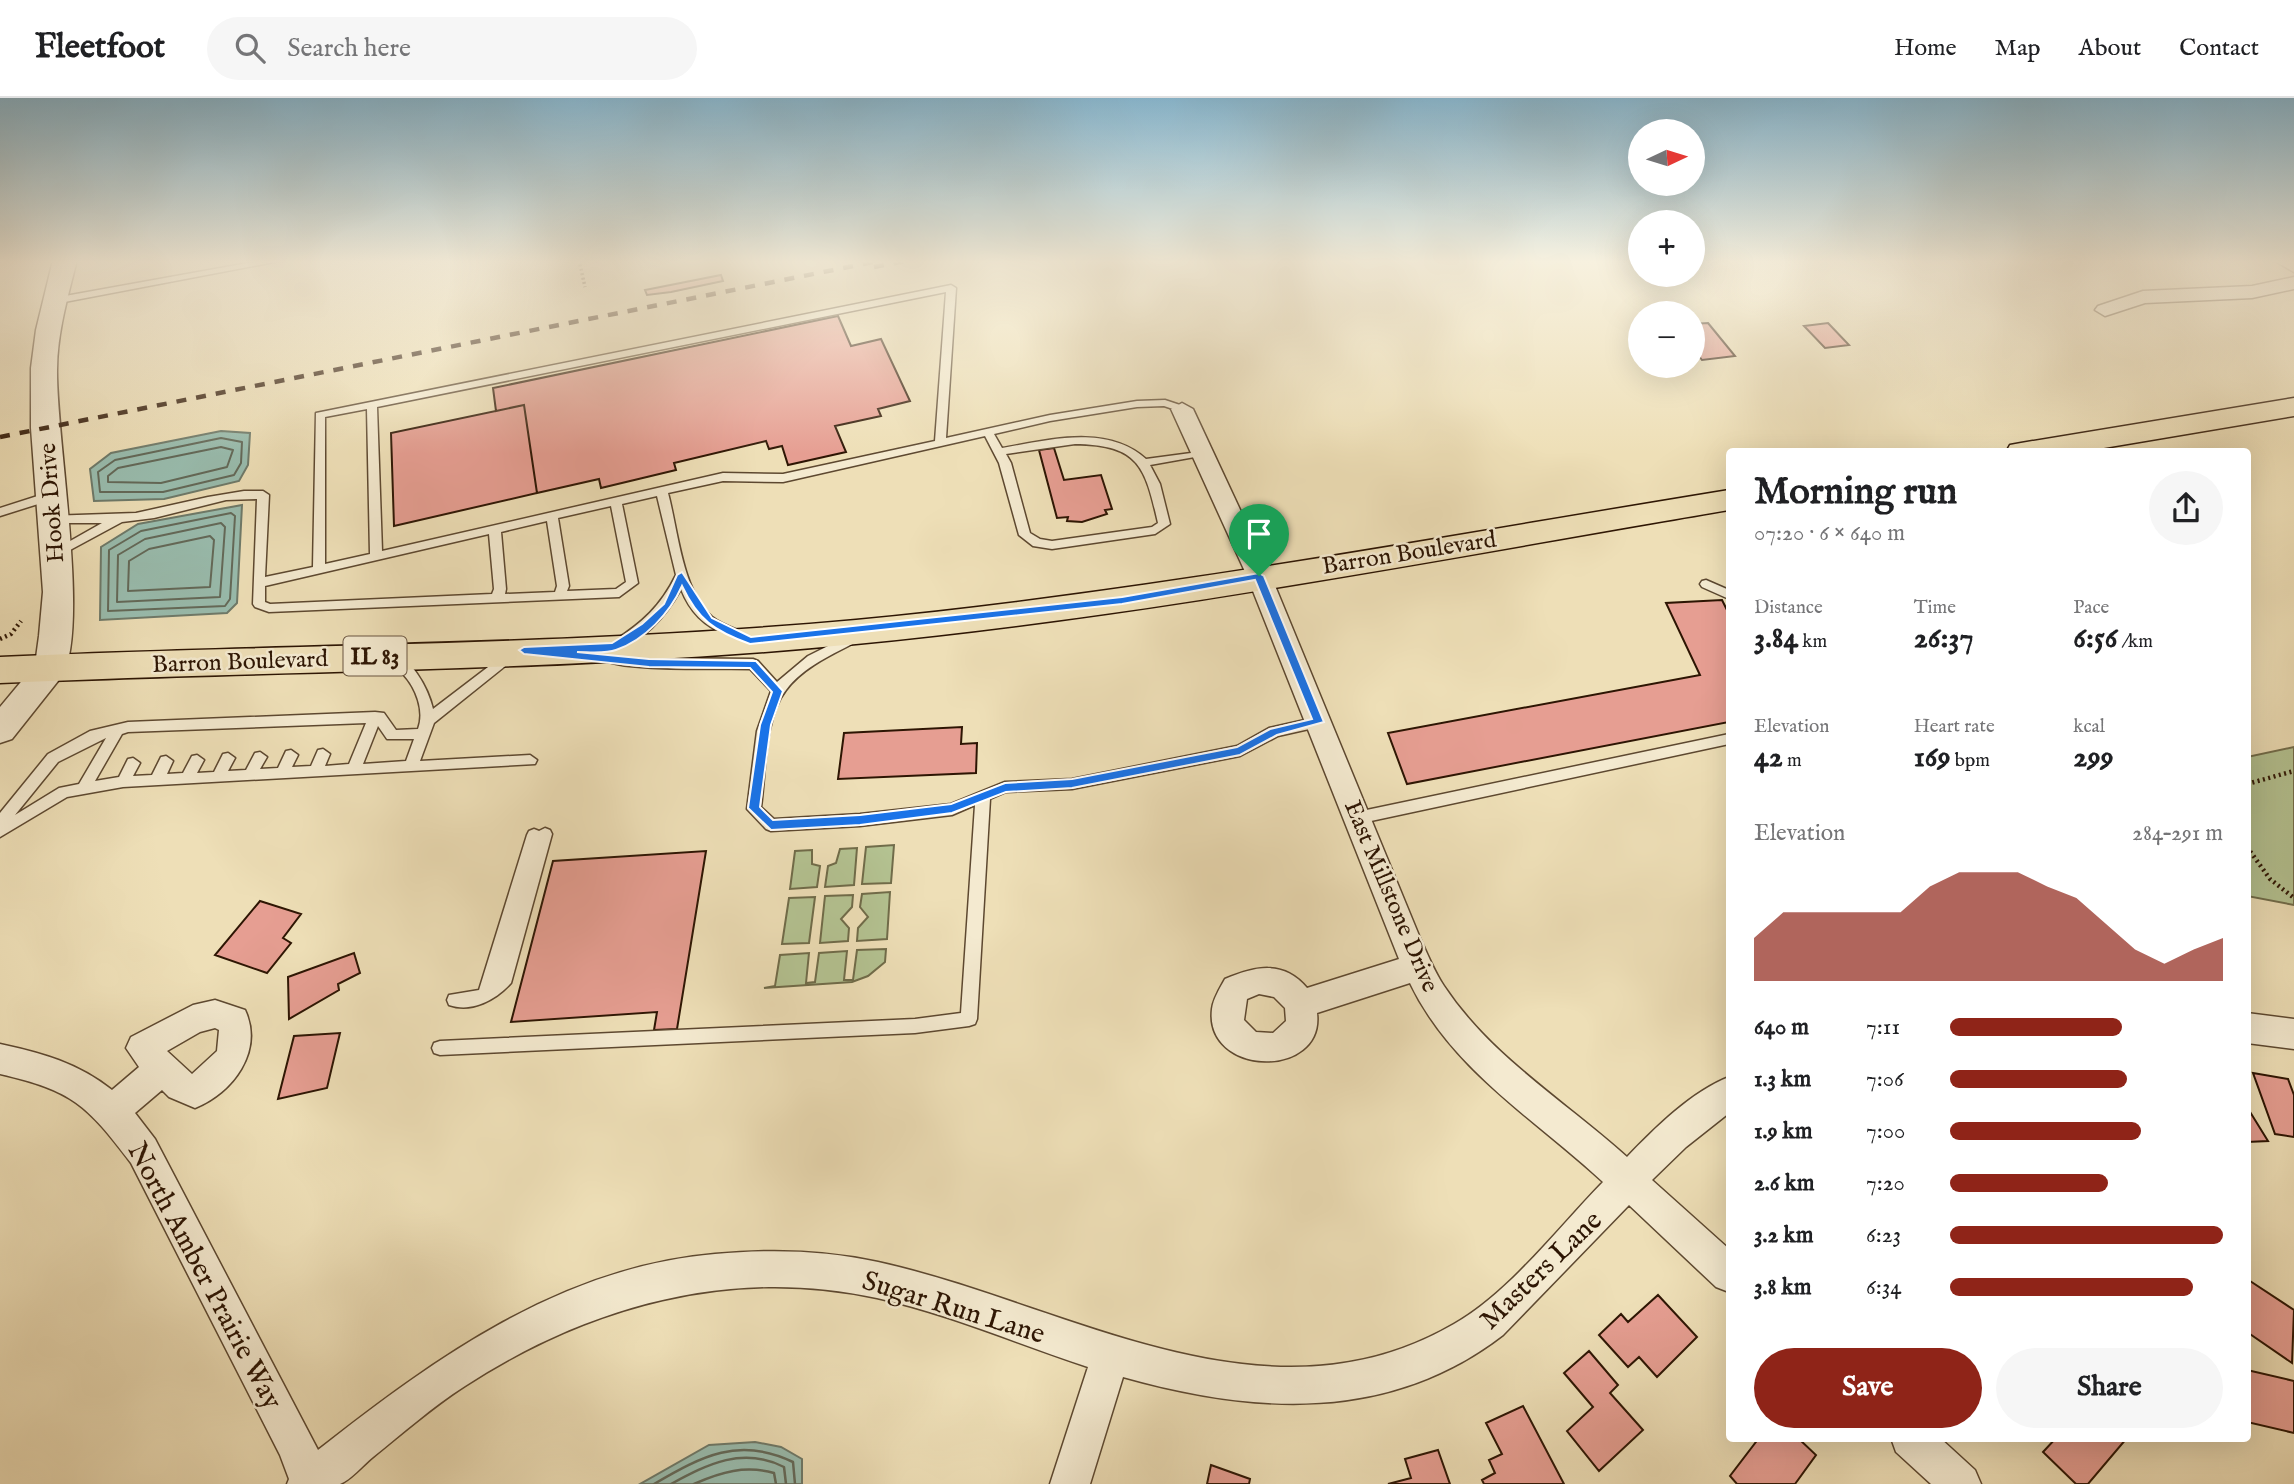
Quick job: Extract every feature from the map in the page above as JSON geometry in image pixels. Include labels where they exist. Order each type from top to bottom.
[{"type":"main road","points":[[2045,448],[2294,407]]},
{"type":"main road","name":"Barron Boulevard","points":[[0,670],[614,647],[872,630],[1122,601],[1259,576],[1726,500]]},
{"type":"street","name":"Hook Drive","points":[[51,325],[44,369],[58,592],[51,667]]},
{"type":"street","name":"East Millstone Drive","points":[[1182,410],[1259,576],[1417,967],[1432,995],[1501,1076],[1628,1181],[1726,1271]]},
{"type":"street","points":[[0,730],[51,667]]},
{"type":"street","points":[[1300,1004],[1417,967]]},
{"type":"street","points":[[2251,1029],[2294,1034]]},
{"type":"street","name":"North Amber Prairie Way","points":[[0,1059],[48,1070],[78,1083],[105,1101],[143,1151],[297,1446],[309,1483]]},
{"type":"street","points":[[112,1111],[162,1069]]},
{"type":"street","name":"Masters Lane","points":[[1111,1355],[1202,1380],[1269,1387],[1338,1384],[1409,1369],[1466,1338],[1504,1311],[1674,1136],[1726,1095]]},
{"type":"street","name":"Sugar Run Lane","points":[[309,1483],[449,1374],[470,1362],[523,1332],[586,1303],[671,1278],[763,1270],[844,1274],[914,1290],[1111,1355]]},
{"type":"street","points":[[1070,1484],[1111,1355]]},
{"type":"street","points":[[1914,1442],[1957,1483]]},
{"type":"lane","points":[[320,570],[320,415],[769,325]]},
{"type":"lane","points":[[940,443],[948,325]]},
{"type":"lane","points":[[259,583],[723,477],[783,478],[1050,418],[1137,404],[1165,403],[1182,410]]},
{"type":"lane","points":[[372,405],[376,557]]},
{"type":"lane","points":[[988,432],[1005,463],[1025,535],[1037,544],[1052,545],[1155,530],[1164,524],[1156,492],[1144,463],[1109,442],[1077,440],[999,452]]},
{"type":"lane","points":[[1144,463],[1202,453]]},
{"type":"lane","points":[[662,491],[682,575],[697,607],[709,621],[750,640]]},
{"type":"lane","points":[[55,554],[118,520],[239,493],[263,495],[259,604],[269,608],[619,593],[632,583],[616,502]]},
{"type":"lane","points":[[0,512],[51,508],[75,516],[118,520]]},
{"type":"lane","points":[[552,517],[563,586],[559,596]]},
{"type":"lane","points":[[495,530],[500,589],[497,598]]},
{"type":"lane","points":[[614,647],[645,627],[668,606],[682,575]]},
{"type":"lane","points":[[1706,584],[1726,594]]},
{"type":"lane","points":[[872,630],[815,656],[778,691],[766,725],[754,808],[771,825],[860,820],[952,809],[1005,788],[1072,784],[1240,751],[1274,732],[1318,722]]},
{"type":"lane","points":[[0,823],[53,758],[95,735],[153,726],[215,723],[242,729],[277,721],[304,726],[335,724],[379,716],[392,735],[426,727],[520,650],[649,663],[752,664],[778,691]]},
{"type":"lane","points":[[388,655],[402,664],[426,699],[426,727],[412,765]]},
{"type":"lane","points":[[354,768],[375,717]]},
{"type":"lane","points":[[270,734],[277,721]]},
{"type":"lane","points":[[208,737],[215,723]]},
{"type":"lane","points":[[178,739],[186,724]]},
{"type":"lane","points":[[145,740],[153,726]]},
{"type":"lane","points":[[83,789],[117,730]]},
{"type":"lane","points":[[1357,818],[1726,740]]},
{"type":"lane","points":[[316,771],[323,754]]},
{"type":"lane","points":[[283,772],[291,755]]},
{"type":"lane","points":[[251,774],[260,757]]},
{"type":"lane","points":[[219,776],[228,758]]},
{"type":"lane","points":[[187,778],[197,760]]},
{"type":"lane","points":[[0,831],[64,792],[123,782],[530,760]]},
{"type":"lane","points":[[156,780],[166,761]]},
{"type":"lane","points":[[123,782],[132,763]]},
{"type":"lane","points":[[440,1048],[915,1026],[969,1019],[983,796]]},
{"type":"lane","points":[[455,1000],[475,1000],[492,995],[505,978],[540,835]]},
{"type":"path","points":[[0,639],[11,634],[21,621]]},
{"type":"path","points":[[2251,783],[2294,771]]},
{"type":"path","points":[[2251,853],[2270,879],[2294,898]]},
{"type":"green space","points":[[2294,747],[2294,905],[2251,897],[2251,756]]},
{"type":"green space","points":[[894,845],[891,883],[862,884],[866,847]]},
{"type":"green space","points":[[857,848],[854,885],[825,887],[828,866],[836,863],[840,849]]},
{"type":"green space","points":[[812,850],[812,864],[820,866],[817,887],[790,889],[795,851]]},
{"type":"green space","points":[[890,892],[887,939],[857,941],[858,928],[868,917],[860,907],[862,894]]},
{"type":"green space","points":[[853,895],[852,907],[841,919],[849,928],[848,941],[820,943],[825,896]]},
{"type":"green space","points":[[815,897],[809,943],[782,944],[789,898]]},
{"type":"green space","points":[[886,949],[885,962],[868,976],[852,982],[764,988],[775,986],[780,955],[809,953],[806,983],[815,982],[819,953],[847,951],[844,980],[853,980],[857,950]]},
{"type":"water","points":[[221,431],[250,433],[248,465],[239,481],[164,499],[94,501],[90,469],[111,453]]},
{"type":"water","points":[[242,505],[237,603],[227,613],[100,620],[101,547],[138,524]]},
{"type":"water","points":[[755,1442],[781,1447],[802,1459],[802,1484],[640,1484],[709,1445]]},
{"type":"building","points":[[796,325],[842,325],[851,346],[881,339],[910,401],[878,409],[881,416],[835,426],[846,452],[788,465],[782,446],[769,449],[766,441],[674,463],[676,470],[601,488],[599,479],[537,493],[524,405],[496,411],[493,388]]},
{"type":"building","points":[[1705,325],[1709,325],[1735,356],[1705,360]]},
{"type":"building","points":[[1830,325],[1849,345],[1825,348],[1804,326]]},
{"type":"building","points":[[524,405],[537,493],[394,526],[391,433]]},
{"type":"building","points":[[1054,448],[1064,480],[1101,475],[1112,509],[1105,510],[1107,514],[1082,522],[1067,521],[1068,517],[1057,518],[1039,450]]},
{"type":"building","points":[[1722,600],[1726,608],[1726,723],[1407,784],[1388,733],[1700,675],[1666,603]]},
{"type":"building","points":[[962,727],[961,744],[977,743],[976,773],[838,779],[844,733]]},
{"type":"building","points":[[706,851],[677,1029],[654,1030],[657,1012],[511,1022],[553,861]]},
{"type":"building","points":[[260,901],[301,914],[283,938],[291,943],[267,973],[215,955]]},
{"type":"building","points":[[354,953],[360,973],[338,984],[339,990],[289,1019],[288,977]]},
{"type":"building","points":[[340,1033],[327,1088],[278,1099],[294,1036]]},
{"type":"building","points":[[2253,1073],[2288,1079],[2294,1095],[2294,1137],[2275,1134]]},
{"type":"building","points":[[2251,1113],[2268,1141],[2251,1142]]},
{"type":"building","points":[[2251,1282],[2294,1310],[2292,1363],[2251,1335]]},
{"type":"building","points":[[1658,1295],[1697,1337],[1657,1377],[1639,1357],[1628,1367],[1599,1335],[1621,1314],[1628,1322]]},
{"type":"building","points":[[1589,1351],[1618,1385],[1610,1393],[1643,1430],[1599,1471],[1567,1431],[1593,1407],[1564,1373]]},
{"type":"building","points":[[2251,1371],[2294,1381],[2294,1433],[2251,1423]]},
{"type":"building","points":[[1523,1406],[1564,1484],[1484,1484],[1482,1480],[1495,1473],[1489,1460],[1502,1454],[1486,1423]]},
{"type":"building","points":[[1756,1442],[1802,1442],[1816,1455],[1795,1484],[1737,1484],[1730,1476]]},
{"type":"building","points":[[2052,1442],[2124,1442],[2088,1484],[2076,1484],[2043,1452]]},
{"type":"building","points":[[1438,1450],[1450,1484],[1388,1484],[1411,1478],[1405,1459]]},
{"type":"building","points":[[1211,1465],[1250,1479],[1249,1484],[1207,1484]]},
{"type":"railway","points":[[0,437],[560,325]]},
{"type":"route","points":[[682,575],[697,607],[709,621],[750,640],[861,631],[1122,601],[1259,576],[1318,722],[1274,732],[1240,751],[1199,760],[1072,784],[1005,788],[952,809],[860,820],[771,825],[754,808],[766,725],[778,691],[752,664],[649,663],[524,650],[614,647],[645,627],[668,606],[682,575]]}]
